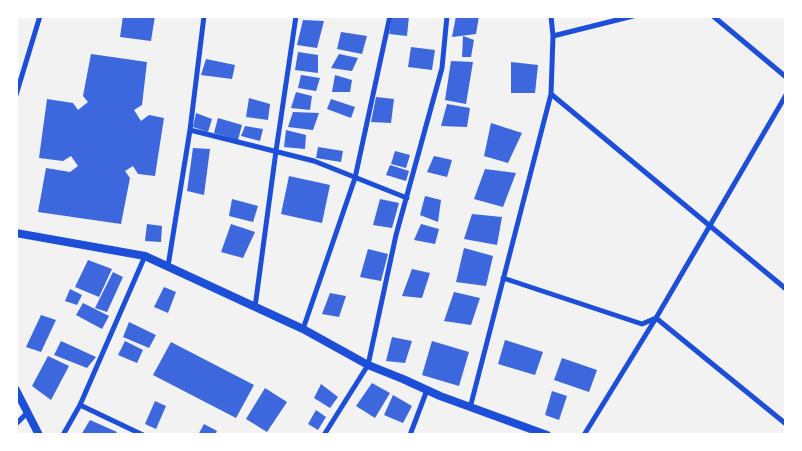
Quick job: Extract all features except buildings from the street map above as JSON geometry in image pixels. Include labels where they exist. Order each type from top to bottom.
[{"type":"street","points":[[16,95],[40,16]]},
{"type":"street","points":[[168,266],[190,130],[204,16]]},
{"type":"street","points":[[255,308],[296,16]]},
{"type":"street","points":[[303,329],[355,178],[390,16]]},
{"type":"street","points":[[324,435],[368,365],[396,235],[442,68],[447,16]]},
{"type":"street","points":[[470,408],[551,94],[553,36],[551,16]]},
{"type":"street","points":[[553,36],[633,16]]},
{"type":"street","points":[[713,16],[786,77]]},
{"type":"street","points":[[551,94],[786,289]]},
{"type":"street","points":[[584,435],[656,318],[786,95]]},
{"type":"street","points":[[190,130],[314,161],[407,198]]},
{"type":"street","points":[[16,233],[145,256],[303,329],[368,365],[470,408],[547,435]]},
{"type":"street","points":[[63,435],[80,405],[145,256]]},
{"type":"street","points":[[503,278],[642,324],[656,318]]},
{"type":"street","points":[[656,318],[786,424]]},
{"type":"street","points":[[16,390],[38,435]]},
{"type":"street","points":[[410,435],[427,390]]},
{"type":"street","points":[[80,405],[143,435]]},
{"type":"street","points":[[16,424],[28,412]]}]
